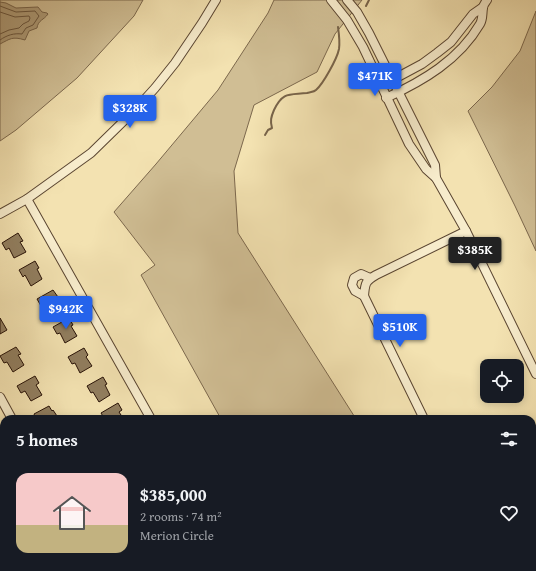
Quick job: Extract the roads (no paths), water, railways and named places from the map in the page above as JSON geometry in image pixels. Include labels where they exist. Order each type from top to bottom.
[{"type":"street","points":[[0,214],[26,199],[91,153],[136,109],[175,63],[216,0]]},
{"type":"street","points":[[331,0],[347,20],[363,47],[409,144],[426,169],[436,178],[466,231],[536,374]]},
{"type":"street","points":[[347,0],[357,12],[393,80],[435,165],[436,178]]},
{"type":"street","points":[[381,86],[438,54],[451,42],[473,14],[485,3]]},
{"type":"street","points":[[386,98],[425,78],[459,52],[470,40],[481,22],[485,3]]},
{"type":"street","points":[[26,199],[149,415]]},
{"type":"street","points":[[422,415],[364,296],[365,285],[370,278],[383,271],[466,231]]},
{"type":"street","points":[[364,296],[355,291],[352,285],[354,278],[361,274],[370,278]]},
{"type":"street","points":[[0,397],[10,415]]},
{"type":"water","points":[[0,2],[16,8],[38,7],[42,12],[48,14],[40,22],[37,28],[29,31],[25,40],[14,38],[0,44]]},
{"type":"waterway","points":[[366,6],[369,0]]},
{"type":"waterway","points":[[265,135],[268,130],[272,128],[272,115],[277,104],[284,97],[291,94],[314,91],[326,77],[333,65],[339,49],[338,27]]}]
